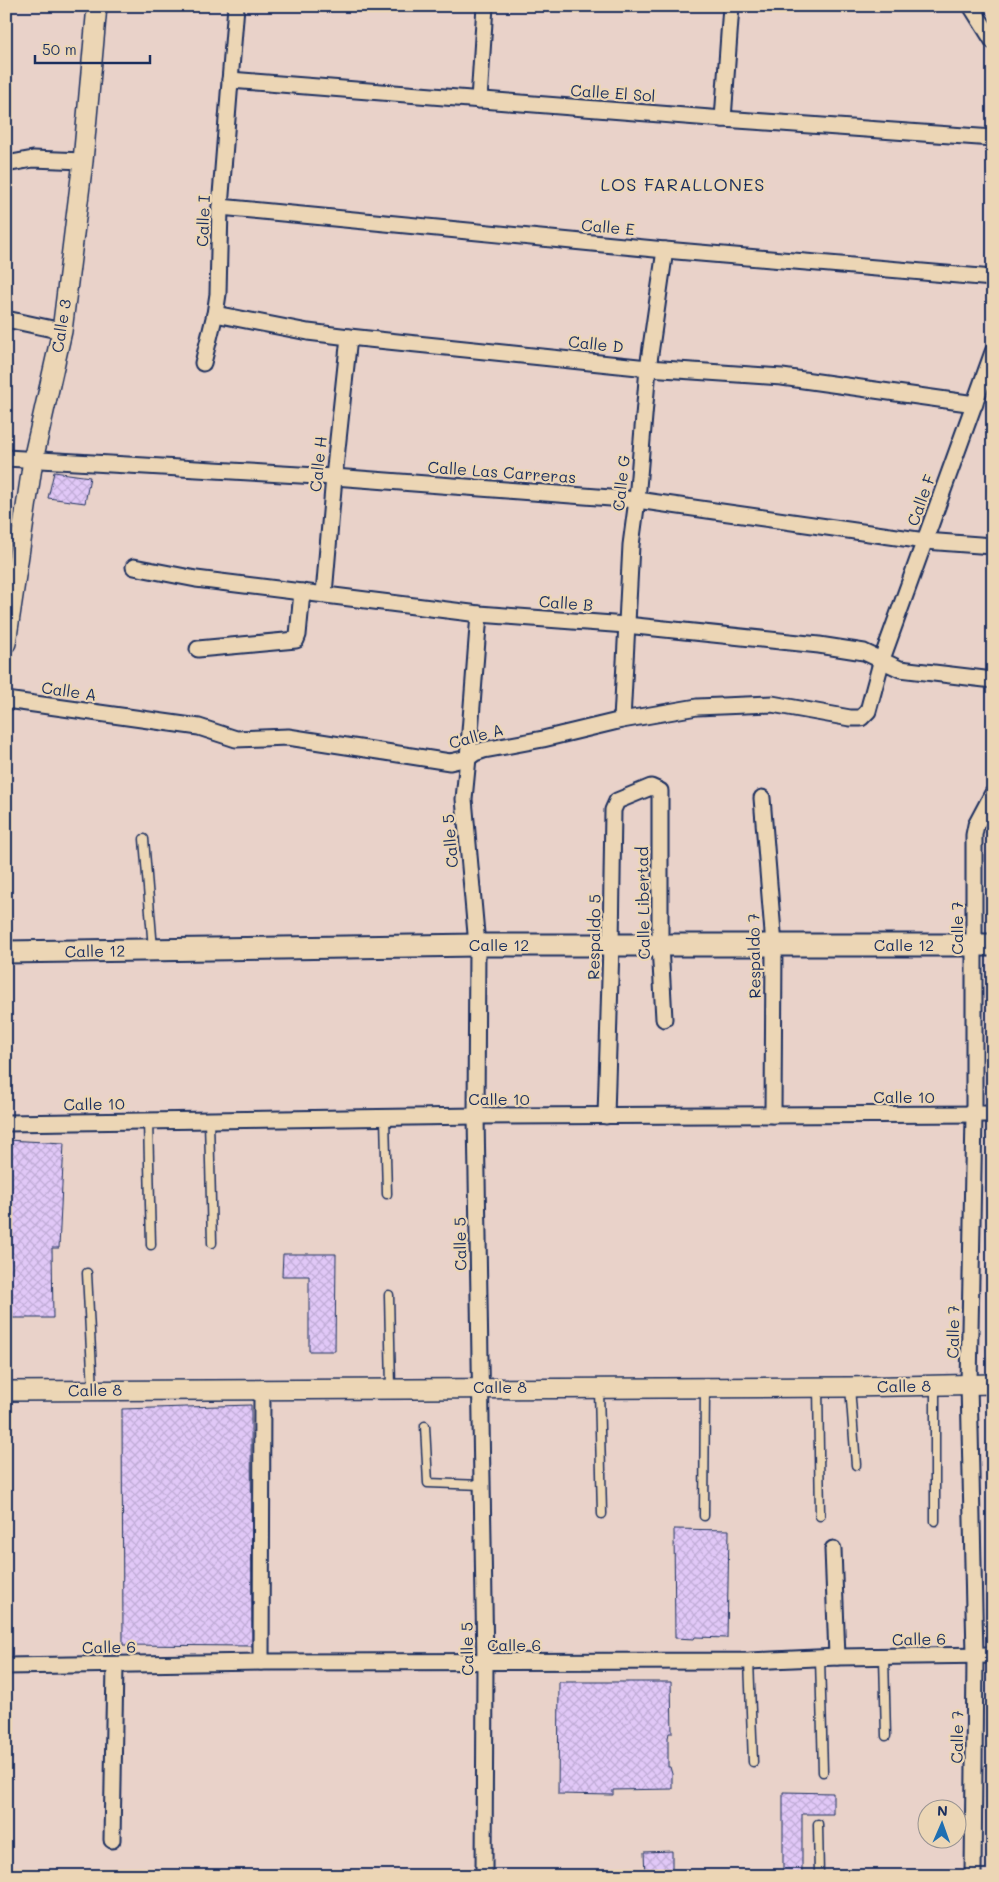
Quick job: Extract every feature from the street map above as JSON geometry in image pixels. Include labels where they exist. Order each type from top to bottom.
[{"type":"main road","name":"Calle 12","points":[[6,952],[477,945],[984,945]]},
{"type":"street","name":"Calle 3","points":[[6,643],[10,597],[33,460],[62,331],[83,161],[97,6]]},
{"type":"street","name":"Calle I","points":[[203,363],[215,314],[219,276],[220,207],[236,6]]},
{"type":"street","points":[[479,100],[485,6]]},
{"type":"street","points":[[722,119],[731,6]]},
{"type":"street","points":[[971,6],[993,41]]},
{"type":"street","name":"Calle El Sol","points":[[230,80],[722,119],[993,138]]},
{"type":"street","points":[[6,164],[34,159],[83,161]]},
{"type":"street","name":"Calle E","points":[[220,207],[665,250],[993,278]]},
{"type":"street","name":"Calle G","points":[[622,720],[631,545],[637,500],[648,368],[665,250]]},
{"type":"street","name":"Calle D","points":[[215,314],[308,332],[349,337],[648,368],[782,377],[974,404]]},
{"type":"street","points":[[6,319],[62,331]]},
{"type":"street","name":"Calle H","points":[[324,594],[349,337]]},
{"type":"street","name":"Calle F","points":[[882,659],[993,352]]},
{"type":"street","name":"Calle Las Carreras","points":[[6,458],[334,477],[637,500],[925,541],[993,546]]},
{"type":"street","name":"Calle B","points":[[134,566],[196,579],[478,614],[626,625],[826,646],[864,652],[900,668],[993,680]]},
{"type":"street","points":[[198,649],[296,640],[302,592]]},
{"type":"street","name":"Calle 5","points":[[478,614],[464,799],[477,945],[476,1116],[486,1662],[484,1876]]},
{"type":"street","name":"Calle A","points":[[6,700],[199,727],[236,739],[288,737],[447,762],[468,758],[484,750],[542,739],[622,720],[697,707],[772,704],[850,718],[861,718],[868,711],[882,659]]},
{"type":"street","name":"Respaldo 5","points":[[606,1116],[612,945],[614,805],[618,801],[651,787],[656,788]]},
{"type":"street","name":"Calle Libertad","points":[[656,788],[660,791],[660,945],[664,1019]]},
{"type":"street","name":"Calle 7","points":[[973,1876],[975,1655],[970,1384],[974,1115],[984,945],[974,835],[976,825],[993,793]]},
{"type":"street","name":"Respaldo 7","points":[[762,798],[774,945],[773,1115]]},
{"type":"street","name":"Calle 10","points":[[6,1123],[476,1116],[993,1114]]},
{"type":"street","name":"Calle 8","points":[[6,1391],[262,1388],[850,1387],[993,1384]]},
{"type":"street","points":[[261,1662],[262,1388]]},
{"type":"street","points":[[833,1549],[837,1657]]},
{"type":"street","name":"Calle 6","points":[[6,1666],[261,1662],[749,1661],[837,1657],[884,1658],[993,1655]]},
{"type":"street","points":[[112,1840],[115,1665]]},
{"type":"lane","points":[[144,839],[154,950]]},
{"type":"lane","points":[[385,1118],[387,1194]]},
{"type":"lane","points":[[209,1120],[212,1243]]},
{"type":"lane","points":[[148,1121],[151,1245]]},
{"type":"lane","points":[[87,1273],[93,1390]]},
{"type":"lane","points":[[389,1295],[391,1388]]},
{"type":"lane","points":[[935,1385],[935,1521]]},
{"type":"lane","points":[[599,1387],[602,1514]]},
{"type":"lane","points":[[704,1516],[705,1387]]},
{"type":"lane","points":[[818,1387],[820,1516]]},
{"type":"lane","points":[[850,1387],[856,1465]]},
{"type":"lane","points":[[425,1426],[428,1483],[482,1485]]},
{"type":"lane","points":[[820,1658],[823,1772]]},
{"type":"lane","points":[[884,1658],[886,1736]]},
{"type":"lane","points":[[749,1661],[753,1762]]},
{"type":"lane","points":[[818,1824],[819,1876]]},
{"type":"building","points":[[54,472],[90,477],[85,503],[48,498]]},
{"type":"building","points":[[6,1140],[64,1143],[59,1248],[52,1248],[53,1318],[6,1318]]},
{"type":"building","points":[[283,1254],[336,1254],[335,1351],[309,1351],[309,1276],[282,1276]]},
{"type":"building","points":[[251,1405],[252,1646],[123,1645],[122,1409]]},
{"type":"building","points":[[674,1529],[729,1530],[727,1638],[675,1638]]},
{"type":"building","points":[[559,1682],[671,1682],[672,1733],[669,1733],[668,1738],[668,1767],[670,1767],[672,1774],[672,1789],[613,1790],[613,1795],[558,1794]]},
{"type":"building","points":[[783,1792],[833,1793],[833,1814],[802,1814],[802,1876],[783,1876]]},
{"type":"building","points":[[672,1851],[672,1876],[645,1876],[644,1852]]},
{"type":"district","name":"LOS FARALLONES","points":[[683,185]]}]
